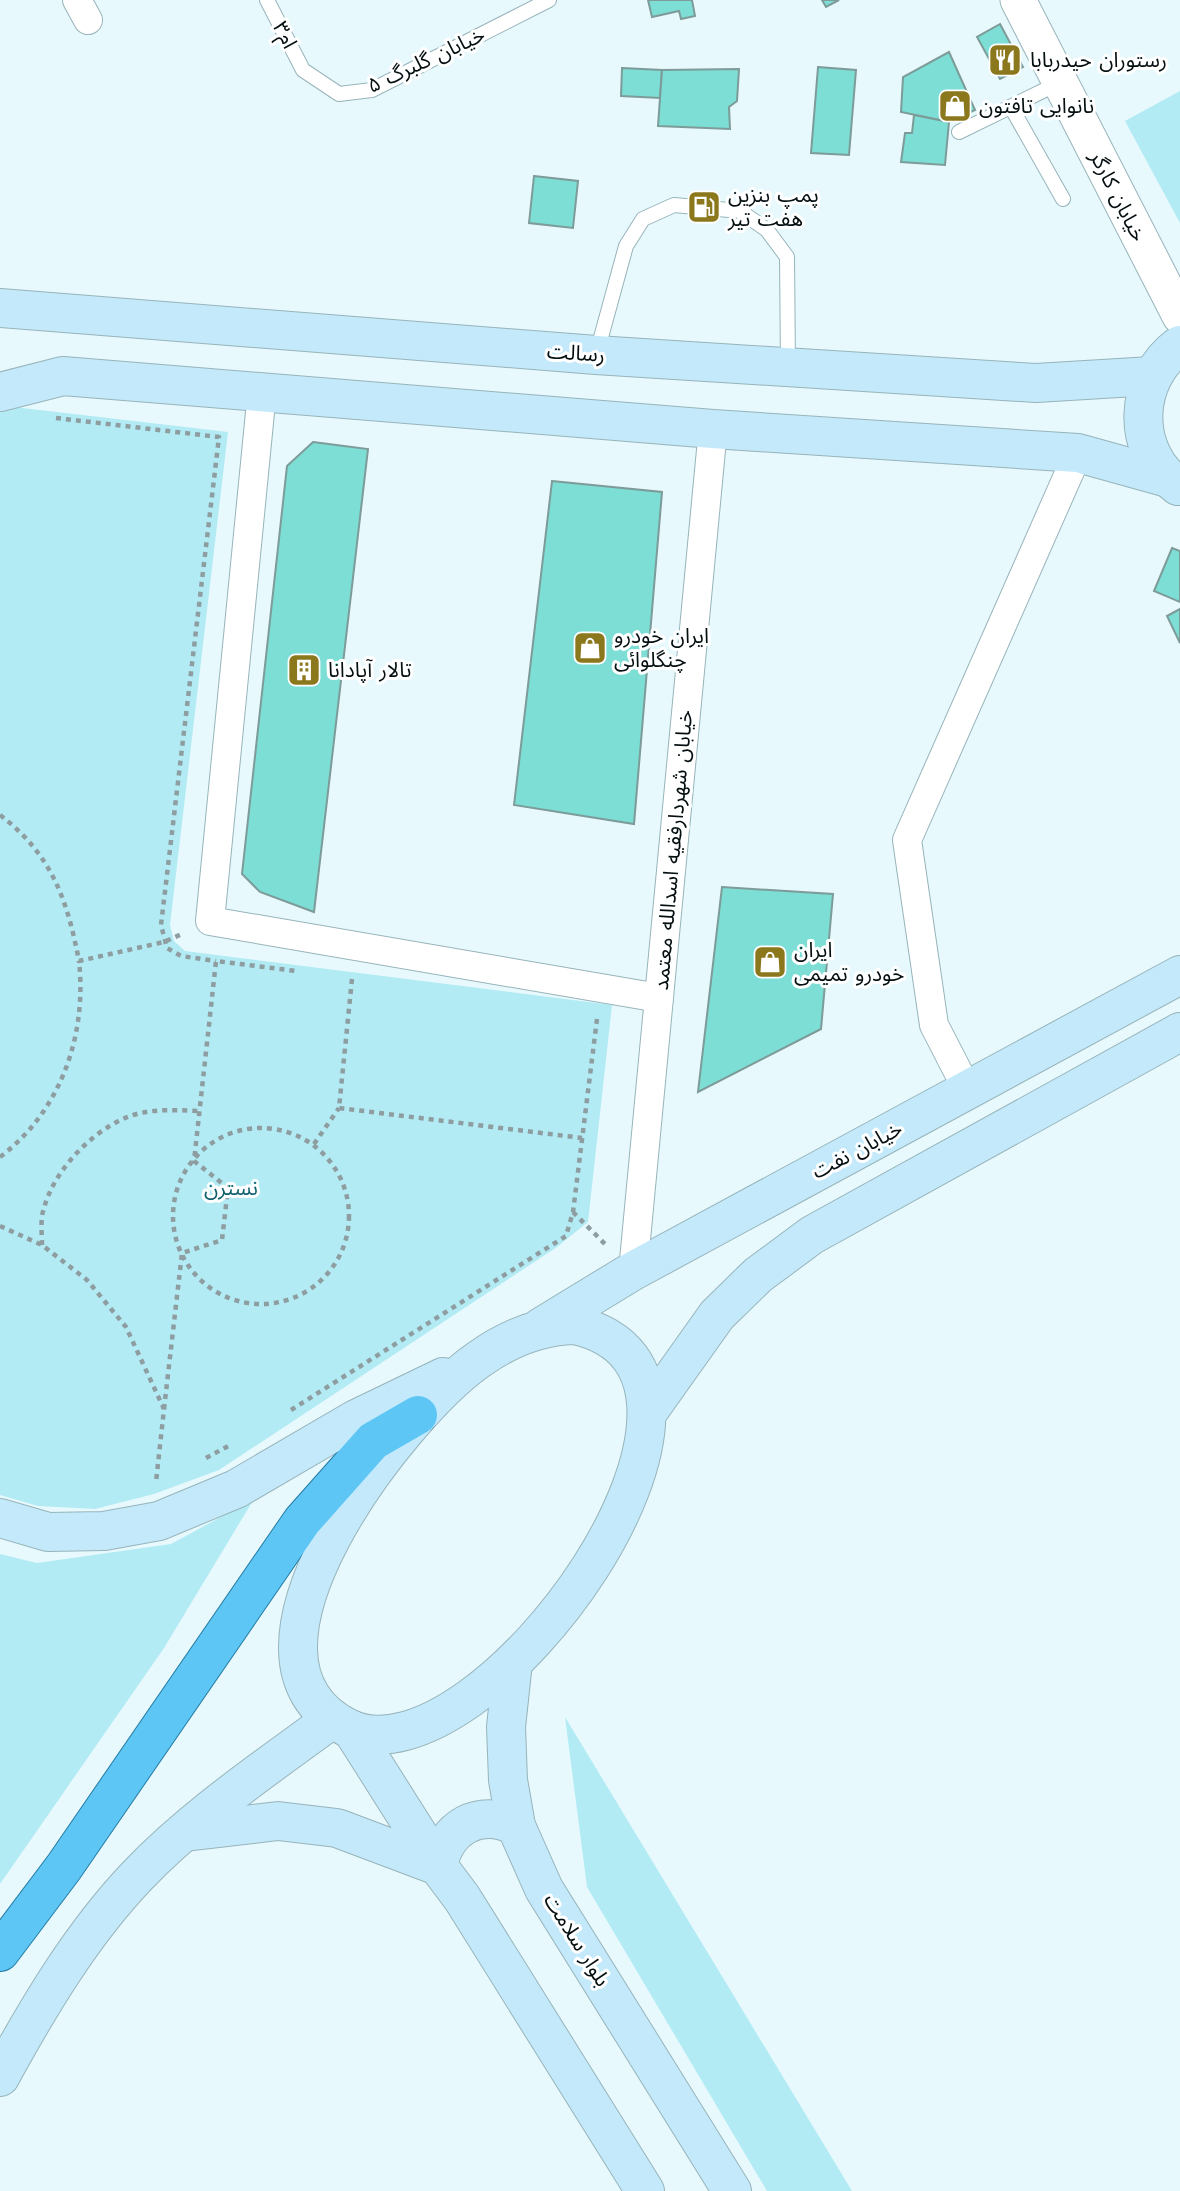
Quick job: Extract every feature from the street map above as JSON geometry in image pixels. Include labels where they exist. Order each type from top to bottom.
[{"type":"highway","points":[[0,1952],[64,1867],[302,1521],[373,1441],[418,1415]]},
{"type":"main road","name":"رسالت","points":[[0,308],[596,355],[1036,383],[1152,376]]},
{"type":"main road","points":[[1174,483],[1151,456],[1143,430],[1143,402],[1152,376],[1168,353],[1180,345]]},
{"type":"main road","points":[[0,374],[63,376],[713,429],[1078,453],[1174,483]]},
{"type":"main road","points":[[0,392],[63,376]]},
{"type":"main road","name":"خیابان نفت","points":[[538,1330],[633,1271],[1180,975]]},
{"type":"main road","points":[[648,1412],[717,1315],[758,1275],[811,1235],[1180,1032]]},
{"type":"main road","points":[[968,1091],[992,1134]]},
{"type":"main road","points":[[0,1518],[48,1532],[104,1531],[159,1521],[236,1489],[356,1419],[476,1361],[506,1343],[538,1330],[574,1325],[595,1330],[615,1341],[631,1357],[642,1376],[648,1412],[640,1463],[611,1531],[567,1600],[513,1662],[470,1699],[426,1725],[392,1734],[373,1735],[342,1725]]},
{"type":"main road","points":[[476,1361],[418,1415],[380,1460],[345,1511],[323,1555],[307,1598],[300,1631],[301,1666],[306,1684],[316,1703],[342,1725],[462,1898],[645,2191]]},
{"type":"main road","name":"بلوار سلامت","points":[[513,1662],[506,1727],[508,1780],[516,1826],[544,1889],[732,2191]]},
{"type":"main road","points":[[0,2077],[32,2019],[74,1954],[137,1876],[185,1832],[342,1725]]},
{"type":"main road","points":[[438,1866],[447,1840],[468,1822],[493,1818],[516,1826]]},
{"type":"main road","points":[[185,1832],[278,1821],[337,1828],[438,1866]]},
{"type":"street","name":"خیابان کارگر","points":[[1018,0],[1180,316]]},
{"type":"street","points":[[262,392],[210,921],[659,998]]},
{"type":"street","name":"خیابان شهردارفقیه اسدالله معتمد","points":[[633,1271],[713,429]]},
{"type":"street","points":[[968,1091],[934,1025],[907,840],[1078,453]]},
{"type":"lane","name":"ام۳","points":[[267,0],[303,71]]},
{"type":"lane","name":"خیابان گلبرگ ۵","points":[[303,71],[339,94],[372,90],[547,0]]},
{"type":"lane","points":[[959,132],[1059,83]]},
{"type":"lane","points":[[1011,107],[1063,199]]},
{"type":"lane","points":[[596,355],[626,246],[643,219],[674,205],[740,211],[767,230],[787,257],[788,367]]},
{"type":"path","points":[[43,417],[219,437],[161,925],[167,947],[181,956],[298,972]]},
{"type":"path","points":[[0,815],[15,827],[48,865],[69,911],[82,992],[78,1034],[63,1077],[39,1120],[0,1157]]},
{"type":"path","points":[[79,961],[164,942],[210,921]]},
{"type":"path","points":[[194,1160],[216,961]]},
{"type":"path","points":[[338,977],[366,980]]},
{"type":"path","points":[[314,1144],[339,1108],[352,979]]},
{"type":"path","points":[[281,1417],[566,1236],[573,1212],[598,1010]]},
{"type":"path","points":[[339,1108],[582,1138]]},
{"type":"path","points":[[42,1245],[43,1209],[62,1172],[89,1141],[125,1118],[163,1110],[200,1111]]},
{"type":"path","points":[[256,1127],[287,1130],[314,1144],[335,1167],[348,1195],[349,1226],[341,1255],[322,1280],[296,1297],[266,1305],[236,1301],[208,1287],[187,1265],[175,1237],[173,1206],[182,1177],[194,1160],[200,1152],[226,1135],[256,1127]]},
{"type":"path","points":[[182,1253],[222,1240],[228,1188],[194,1160]]},
{"type":"path","points":[[0,1226],[42,1245],[87,1280],[126,1327],[164,1409]]},
{"type":"path","points":[[156,1484],[182,1253]]},
{"type":"path","points":[[201,1460],[235,1443]]},
{"type":"path","points":[[143,1487],[167,1478]]},
{"type":"green space","points":[[1180,91],[1180,223],[1125,121]]},
{"type":"green space","name":"نسترن","points":[[14,407],[228,432],[170,925],[174,941],[185,951],[612,1005],[588,1222],[557,1247],[219,1470],[154,1494],[95,1509],[38,1506],[0,1495],[0,412]]},
{"type":"green space","points":[[254,1499],[164,1648],[0,1884],[0,1554],[37,1563],[171,1544]]},
{"type":"green space","points":[[565,1717],[852,2191],[767,2191],[587,1887]]},
{"type":"building","points":[[648,0],[692,0],[695,16],[681,19],[679,11],[652,17]]},
{"type":"building","points":[[822,0],[839,0],[826,7]]},
{"type":"building","points":[[1000,24],[1023,67],[1000,79],[977,37]]},
{"type":"building","points":[[949,52],[975,110],[949,122],[901,112],[903,77]]},
{"type":"building","points":[[818,67],[856,70],[849,155],[811,153]]},
{"type":"building","points":[[622,68],[662,70],[660,98],[621,96]]},
{"type":"building","points":[[739,69],[737,101],[729,107],[730,129],[658,126],[662,70]]},
{"type":"building","points":[[914,115],[949,122],[945,165],[901,162],[905,133],[912,133]]},
{"type":"building","points":[[534,176],[578,181],[573,228],[529,223]]},
{"type":"building","name":"تالار آپادانا","points":[[313,442],[368,449],[314,912],[260,892],[242,874],[287,466]]},
{"type":"building","name":"ایران خودرو چنگلوائی","points":[[552,481],[662,492],[634,824],[514,805]]},
{"type":"building","points":[[1172,548],[1180,551],[1180,602],[1154,591]]},
{"type":"building","points":[[1180,609],[1180,643],[1167,616]]},
{"type":"building","name":"ایران خودرو تمیمی","points":[[722,887],[833,894],[821,1029],[698,1092]]},
{"type":"place","name":"رستوران حیدربابا","points":[[1005,60]]},
{"type":"place","name":"نانوایی تافتون","points":[[955,106]]},
{"type":"place","name":"پمپ بنزین هفت تیر","points":[[704,207]]},
{"type":"place","name":"ایران خودرو چنگلوائی","points":[[590,648]]},
{"type":"place","name":"تالار آپادانا","points":[[304,670]]},
{"type":"place","name":"ایران خودرو تمیمی","points":[[770,962]]}]
